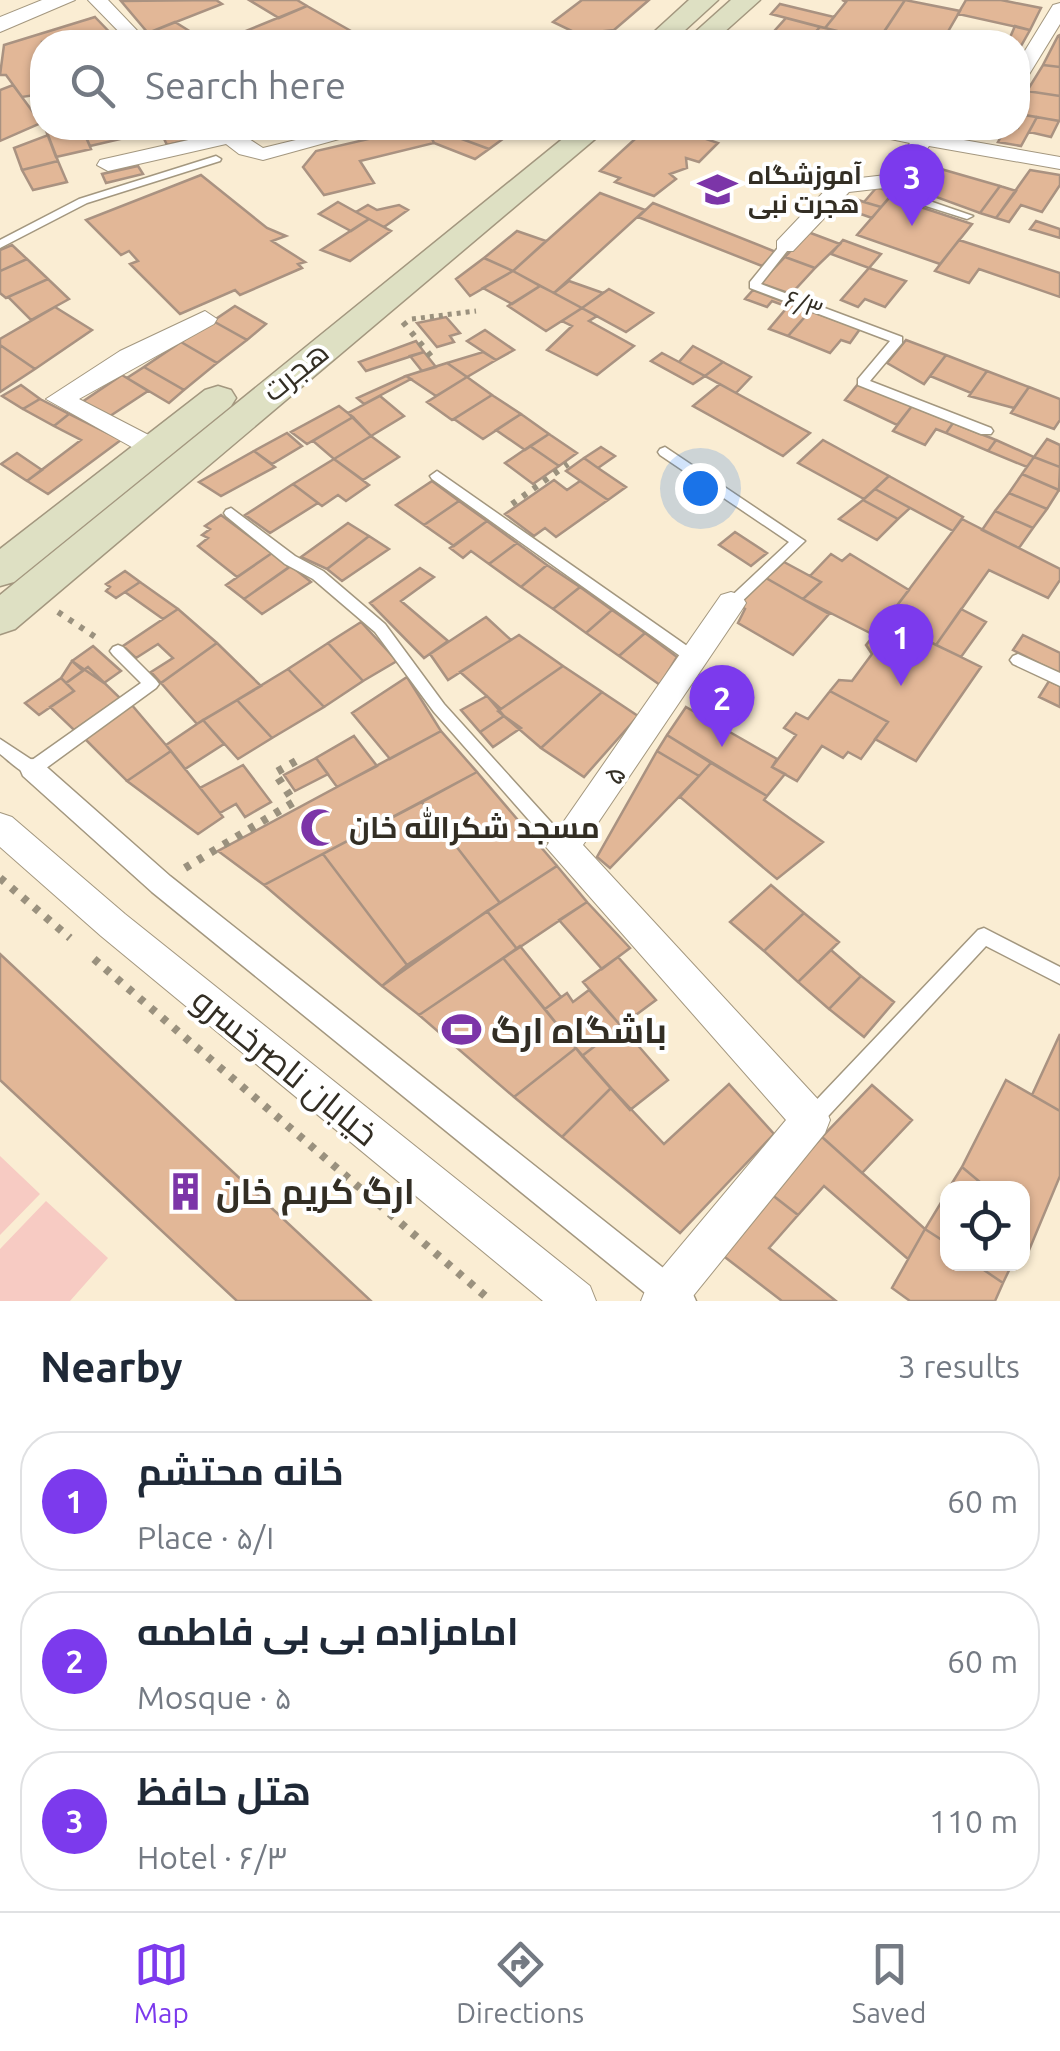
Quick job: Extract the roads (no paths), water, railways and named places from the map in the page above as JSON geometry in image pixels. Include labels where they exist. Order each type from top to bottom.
[{"type":"main road","points":[[670,30],[705,0]]},
{"type":"main road","points":[[712,30],[747,0]]},
{"type":"main road","name":"هجرت","points":[[0,571],[538,140]]},
{"type":"main road","name":"هجرت","points":[[0,618],[578,140]]},
{"type":"street","points":[[98,0],[127,30]]},
{"type":"street","points":[[0,26],[57,1]]},
{"type":"street","points":[[1030,58],[1060,9]]},
{"type":"street","points":[[108,166],[197,140]]},
{"type":"street","points":[[236,140],[254,153],[314,140]]},
{"type":"street","points":[[894,180],[924,140],[1060,163]]},
{"type":"street","points":[[972,147],[977,140]]},
{"type":"street","name":"۶/۳","points":[[784,246],[842,186],[894,180]]},
{"type":"street","points":[[155,450],[60,398],[128,357],[205,320]]},
{"type":"street","name":"۵","points":[[564,846],[731,603]]},
{"type":"street","points":[[32,768],[161,884],[670,1298],[811,1120],[564,846]]},
{"type":"street","name":"خیابان ناصرخسرو","points":[[0,827],[113,925],[575,1301]]},
{"type":"lane","points":[[0,245],[83,200],[216,159]]},
{"type":"lane","points":[[894,180],[911,198],[968,216]]},
{"type":"lane","name":"۶/۳","points":[[784,246],[754,285],[898,340],[862,382],[986,431]]},
{"type":"lane","points":[[665,452],[798,541],[731,603]]},
{"type":"lane","points":[[437,476],[694,659]]},
{"type":"lane","points":[[230,513],[290,560],[318,575],[380,628],[439,708],[564,846]]},
{"type":"lane","points":[[0,745],[32,768],[151,684],[118,651]]},
{"type":"lane","points":[[1018,660],[1060,680]]},
{"type":"lane","points":[[811,1120],[984,936],[1060,976]]},
{"type":"place","name":"آموزشگاه هجرت نبی","points":[[718,189]]},
{"type":"place","name":"هتل حافظ","points":[[912,226]]},
{"type":"place","name":"خانه محتشم","points":[[901,686]]},
{"type":"place","name":"امامزاده بی بی فاطمه","points":[[722,747]]},
{"type":"place","name":"مسجد شکرالله خان","points":[[319,827]]},
{"type":"place","name":"باشگاه ارگ","points":[[461,1030]]},
{"type":"place","name":"ارگ کریم خان","points":[[186,1191]]}]
